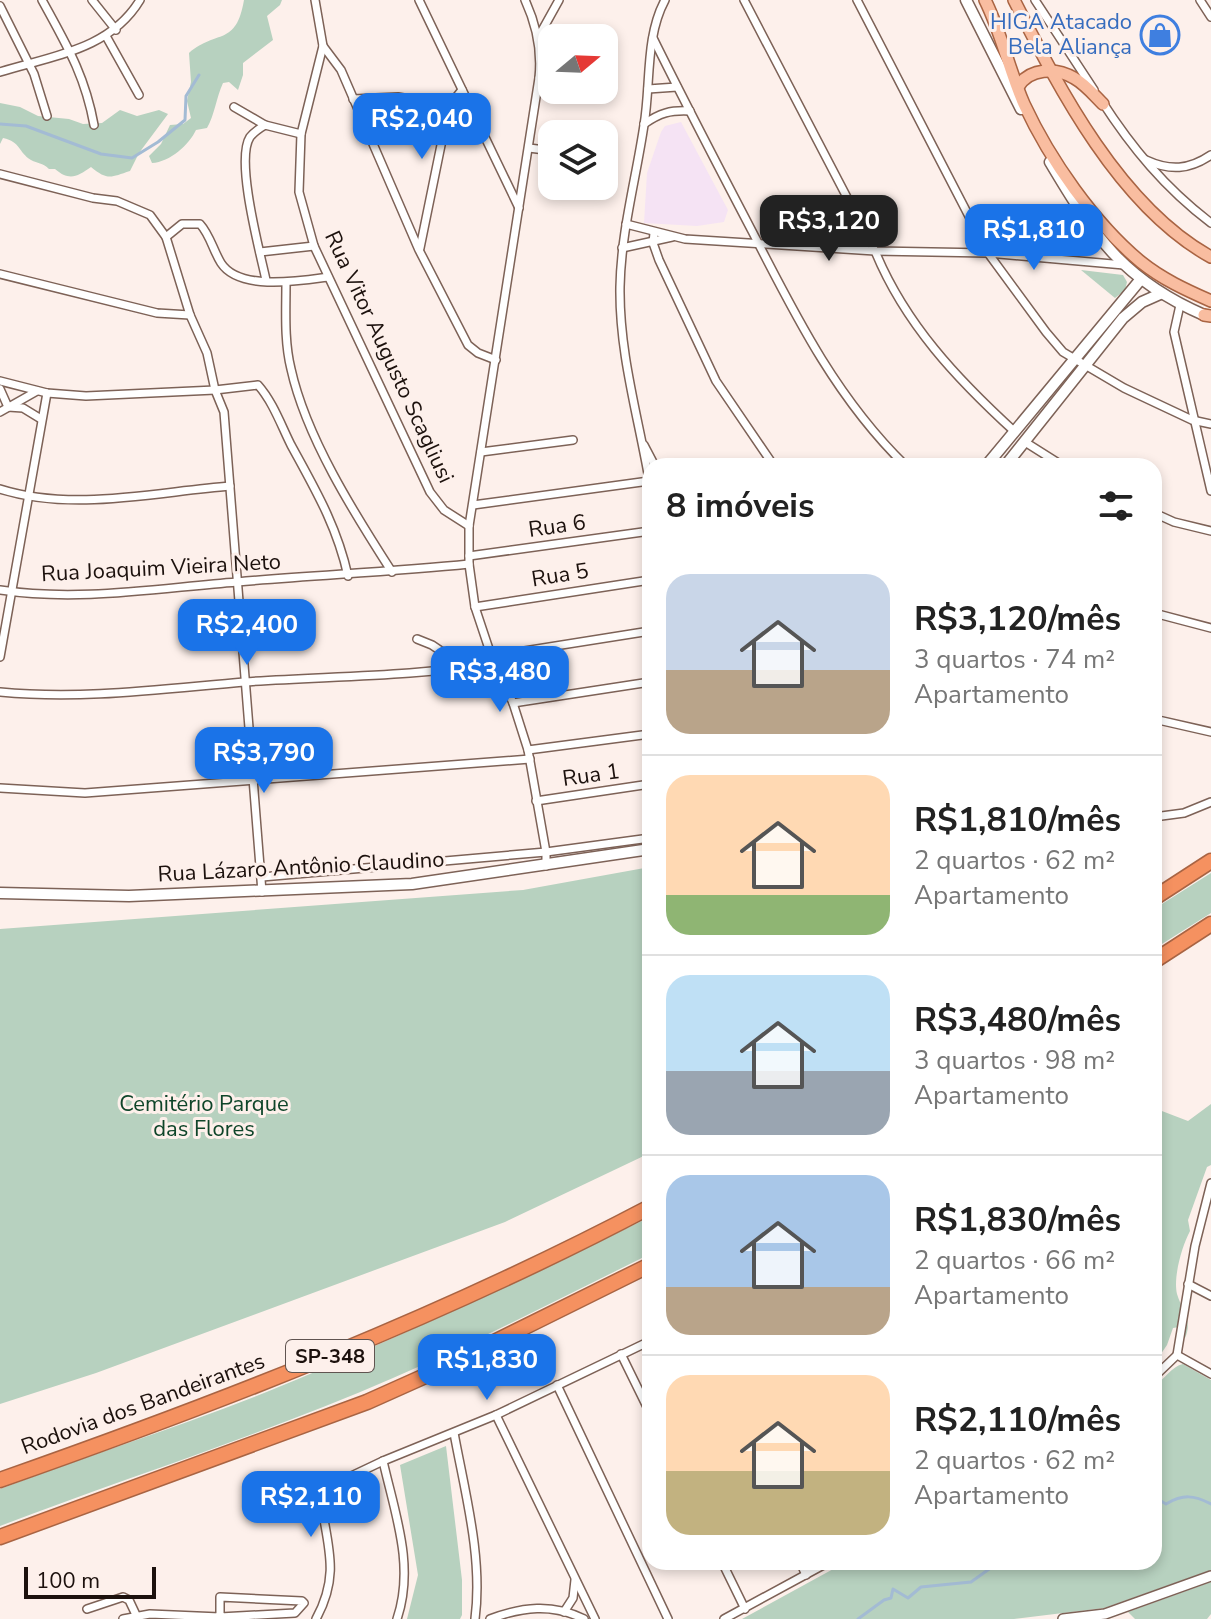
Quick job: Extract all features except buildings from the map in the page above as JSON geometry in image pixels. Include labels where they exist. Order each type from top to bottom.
[{"type":"highway","points":[[1162,893],[1211,861]]},
{"type":"highway","points":[[1162,956],[1211,924]]},
{"type":"highway","name":"Rodovia dos Bandeirantes","points":[[0,1480],[280,1377],[451,1305],[642,1211]]},
{"type":"highway","name":"SP-348","points":[[0,1537],[367,1402],[642,1269]]},
{"type":"main road","points":[[966,0],[1099,240],[1160,294],[1209,316]]},
{"type":"main road","points":[[985,0],[1000,31],[1025,111]]},
{"type":"main road","points":[[1014,0],[1052,72],[1112,165],[1146,208],[1172,231],[1211,257]]},
{"type":"main road","points":[[1018,87],[1032,72],[1070,75],[1103,104]]},
{"type":"main road","points":[[1061,173],[1100,222],[1143,263],[1169,281],[1211,301]]},
{"type":"main road","points":[[993,458],[1141,279]]},
{"type":"main road","points":[[1012,458],[1133,308],[1160,294]]},
{"type":"main road","name":"Rua Lázaro Antônio Claudino","points":[[0,893],[129,896],[412,884],[642,850]]},
{"type":"street","points":[[42,0],[71,52],[88,92],[94,125]]},
{"type":"street","points":[[92,0],[116,30]]},
{"type":"street","points":[[0,72],[71,52],[106,36],[116,30],[140,0]]},
{"type":"street","name":"Rua Vitor Augusto Scagliusi","points":[[315,0],[323,46],[301,134],[299,192],[314,246],[430,492],[444,510],[469,526]]},
{"type":"street","points":[[419,0],[520,210]]},
{"type":"street","points":[[525,0],[538,37]]},
{"type":"street","points":[[545,24],[559,0]]},
{"type":"street","points":[[644,458],[622,321],[622,248],[644,124],[653,38],[657,16],[665,0]]},
{"type":"street","points":[[744,0],[875,251],[888,283],[937,354],[969,390],[1015,432]]},
{"type":"street","points":[[857,0],[988,253],[1046,332],[1063,352],[1152,403],[1192,420],[1211,424]]},
{"type":"street","points":[[1035,0],[1141,158],[1184,202],[1211,223]]},
{"type":"street","points":[[1200,0],[1211,17]]},
{"type":"street","points":[[0,6],[39,86],[47,116]]},
{"type":"street","points":[[106,36],[139,95]]},
{"type":"street","points":[[653,38],[790,308],[826,369],[856,410],[899,458]]},
{"type":"street","points":[[323,46],[341,70],[419,250],[468,345],[496,360]]},
{"type":"street","points":[[538,85],[469,526],[469,560],[475,607],[528,750],[546,866]]},
{"type":"street","points":[[648,89],[677,87]]},
{"type":"street","points":[[419,250],[449,106],[462,90]]},
{"type":"street","points":[[353,99],[398,97],[449,106]]},
{"type":"street","points":[[234,107],[265,125],[301,134]]},
{"type":"street","points":[[644,124],[671,110],[690,111]]},
{"type":"street","points":[[265,125],[251,136],[246,152],[252,219],[266,280]]},
{"type":"street","points":[[529,148],[538,149]]},
{"type":"street","points":[[1141,158],[1172,169],[1188,167],[1211,155]]},
{"type":"street","points":[[0,174],[136,208],[150,215],[166,237],[190,315],[207,353],[215,390],[224,412],[262,892]]},
{"type":"street","points":[[166,237],[182,224],[200,224],[221,263],[231,275],[241,279],[286,283],[328,277]]},
{"type":"street","points":[[626,224],[674,237],[875,251],[988,253],[1124,265]]},
{"type":"street","points":[[654,233],[653,243],[668,281],[716,381],[768,458]]},
{"type":"street","points":[[622,248],[674,237]]},
{"type":"street","points":[[260,252],[314,246]]},
{"type":"street","points":[[0,274],[157,313],[190,315]]},
{"type":"street","points":[[286,283],[290,368],[310,423],[349,505],[392,572]]},
{"type":"street","points":[[1180,305],[1174,332],[1192,420],[1211,491]]},
{"type":"street","points":[[0,381],[47,393],[86,396],[258,385],[328,512],[342,548],[348,576]]},
{"type":"street","points":[[0,389],[4,410]]},
{"type":"street","points":[[4,410],[37,391]]},
{"type":"street","points":[[0,657],[47,393]]},
{"type":"street","points":[[4,410],[23,408],[41,419]]},
{"type":"street","points":[[639,436],[651,458]]},
{"type":"street","points":[[481,452],[573,440]]},
{"type":"street","points":[[1025,442],[1050,458]]},
{"type":"street","points":[[473,505],[642,483]]},
{"type":"street","points":[[0,489],[28,498],[113,497],[230,486]]},
{"type":"street","points":[[1162,517],[1211,531]]},
{"type":"street","name":"Rua 6","points":[[469,560],[642,532]]},
{"type":"street","name":"Rua Joaquim Vieira Neto","points":[[0,590],[66,595],[145,592],[236,582],[392,572],[469,560]]},
{"type":"street","name":"Rua 5","points":[[475,607],[642,581]]},
{"type":"street","points":[[1162,615],[1211,628]]},
{"type":"street","points":[[0,692],[47,696],[125,694],[244,682],[466,668],[493,660],[642,632]]},
{"type":"street","points":[[417,639],[432,645],[466,668]]},
{"type":"street","points":[[513,703],[642,683]]},
{"type":"street","points":[[1162,721],[1211,732]]},
{"type":"street","points":[[528,750],[642,735]]},
{"type":"street","points":[[0,788],[85,793],[530,759]]},
{"type":"street","name":"Rua 1","points":[[536,801],[642,785]]},
{"type":"street","points":[[1162,816],[1184,813],[1211,802]]},
{"type":"street","points":[[262,877],[546,852],[642,839]]},
{"type":"street","points":[[1162,1369],[1177,1355],[1188,1284],[1208,1212],[1211,1183]]},
{"type":"street","points":[[1188,1284],[1211,1296]]},
{"type":"street","points":[[316,1619],[327,1599],[332,1580],[321,1502],[324,1489],[383,1461],[496,1415],[642,1345]]},
{"type":"street","points":[[621,1354],[642,1397]]},
{"type":"street","points":[[1177,1355],[1211,1374]]},
{"type":"street","points":[[557,1385],[642,1564]]},
{"type":"street","points":[[496,1415],[595,1619]]},
{"type":"street","points":[[454,1433],[475,1555],[475,1619]]},
{"type":"street","points":[[383,1461],[406,1569],[404,1600],[397,1619]]},
{"type":"street","points":[[645,1570],[668,1619]]},
{"type":"street","points":[[726,1570],[745,1609]]},
{"type":"street","points":[[804,1570],[806,1575]]},
{"type":"street","points":[[724,1619],[815,1570]]},
{"type":"street","points":[[1063,1619],[1108,1616],[1211,1576]]},
{"type":"street","points":[[564,1612],[573,1598],[575,1578]]},
{"type":"street","points":[[87,1609],[123,1597],[129,1600],[137,1617]]},
{"type":"street","points":[[123,1619],[137,1617],[220,1617],[295,1613],[304,1603],[220,1597],[220,1617]]},
{"type":"street","points":[[490,1619],[533,1607],[584,1619]]},
{"type":"shaded area","points":[[681,122],[728,210],[724,222],[697,226],[644,223],[647,173],[661,132],[665,126]]},
{"type":"green space","points":[[244,0],[282,0],[267,16],[273,40],[243,63],[238,90],[229,82],[223,83],[207,128],[196,130],[184,147],[172,156],[152,163],[149,156],[161,144],[170,125],[183,124],[191,118],[187,101],[191,82],[189,53],[230,31],[236,25]]},
{"type":"green space","points":[[0,103],[20,107],[38,116],[69,119],[83,124],[102,123],[120,110],[137,116],[159,110],[168,114],[139,153],[130,171],[110,176],[91,167],[69,176],[31,160],[9,140],[3,138],[0,144]]},
{"type":"green space","points":[[1081,270],[1123,275],[1127,282],[1125,290],[1115,298]]},
{"type":"green space","name":"Cemitério Parque das Flores","points":[[642,868],[642,1157],[505,1222],[96,1373],[0,1404],[0,929],[523,890]]},
{"type":"green space","points":[[1211,873],[1211,913],[1162,944],[1162,904]]},
{"type":"green space","points":[[1211,1104],[1211,1165],[1207,1167],[1188,1220],[1190,1231],[1181,1253],[1176,1279],[1187,1332],[1185,1338],[1179,1327],[1173,1328],[1162,1352],[1162,1111],[1188,1121]]},
{"type":"green space","points":[[642,1221],[642,1258],[458,1348],[296,1418],[0,1526],[0,1489],[269,1391]]},
{"type":"green space","points":[[1183,1364],[1211,1380],[1211,1570],[1104,1608],[1014,1619],[742,1619],[831,1570],[1162,1570],[1162,1379]]},
{"type":"green space","points":[[446,1446],[462,1580],[462,1615],[460,1619],[407,1619],[418,1575],[400,1465]]},
{"type":"green space","points":[[1211,1582],[1211,1614],[1207,1619],[1135,1619],[1128,1612]]},
{"type":"waterway","points":[[0,124],[26,126],[101,154],[132,158],[185,120],[186,96],[199,75]]},
{"type":"waterway","points":[[1162,1502],[1166,1504],[1188,1497],[1211,1504]]},
{"type":"waterway","points":[[858,1619],[891,1598],[893,1589],[908,1598],[921,1587],[971,1582],[988,1570]]},
{"type":"place","name":"HIGA Atacado Bela Aliança","points":[[1160,35]]}]
